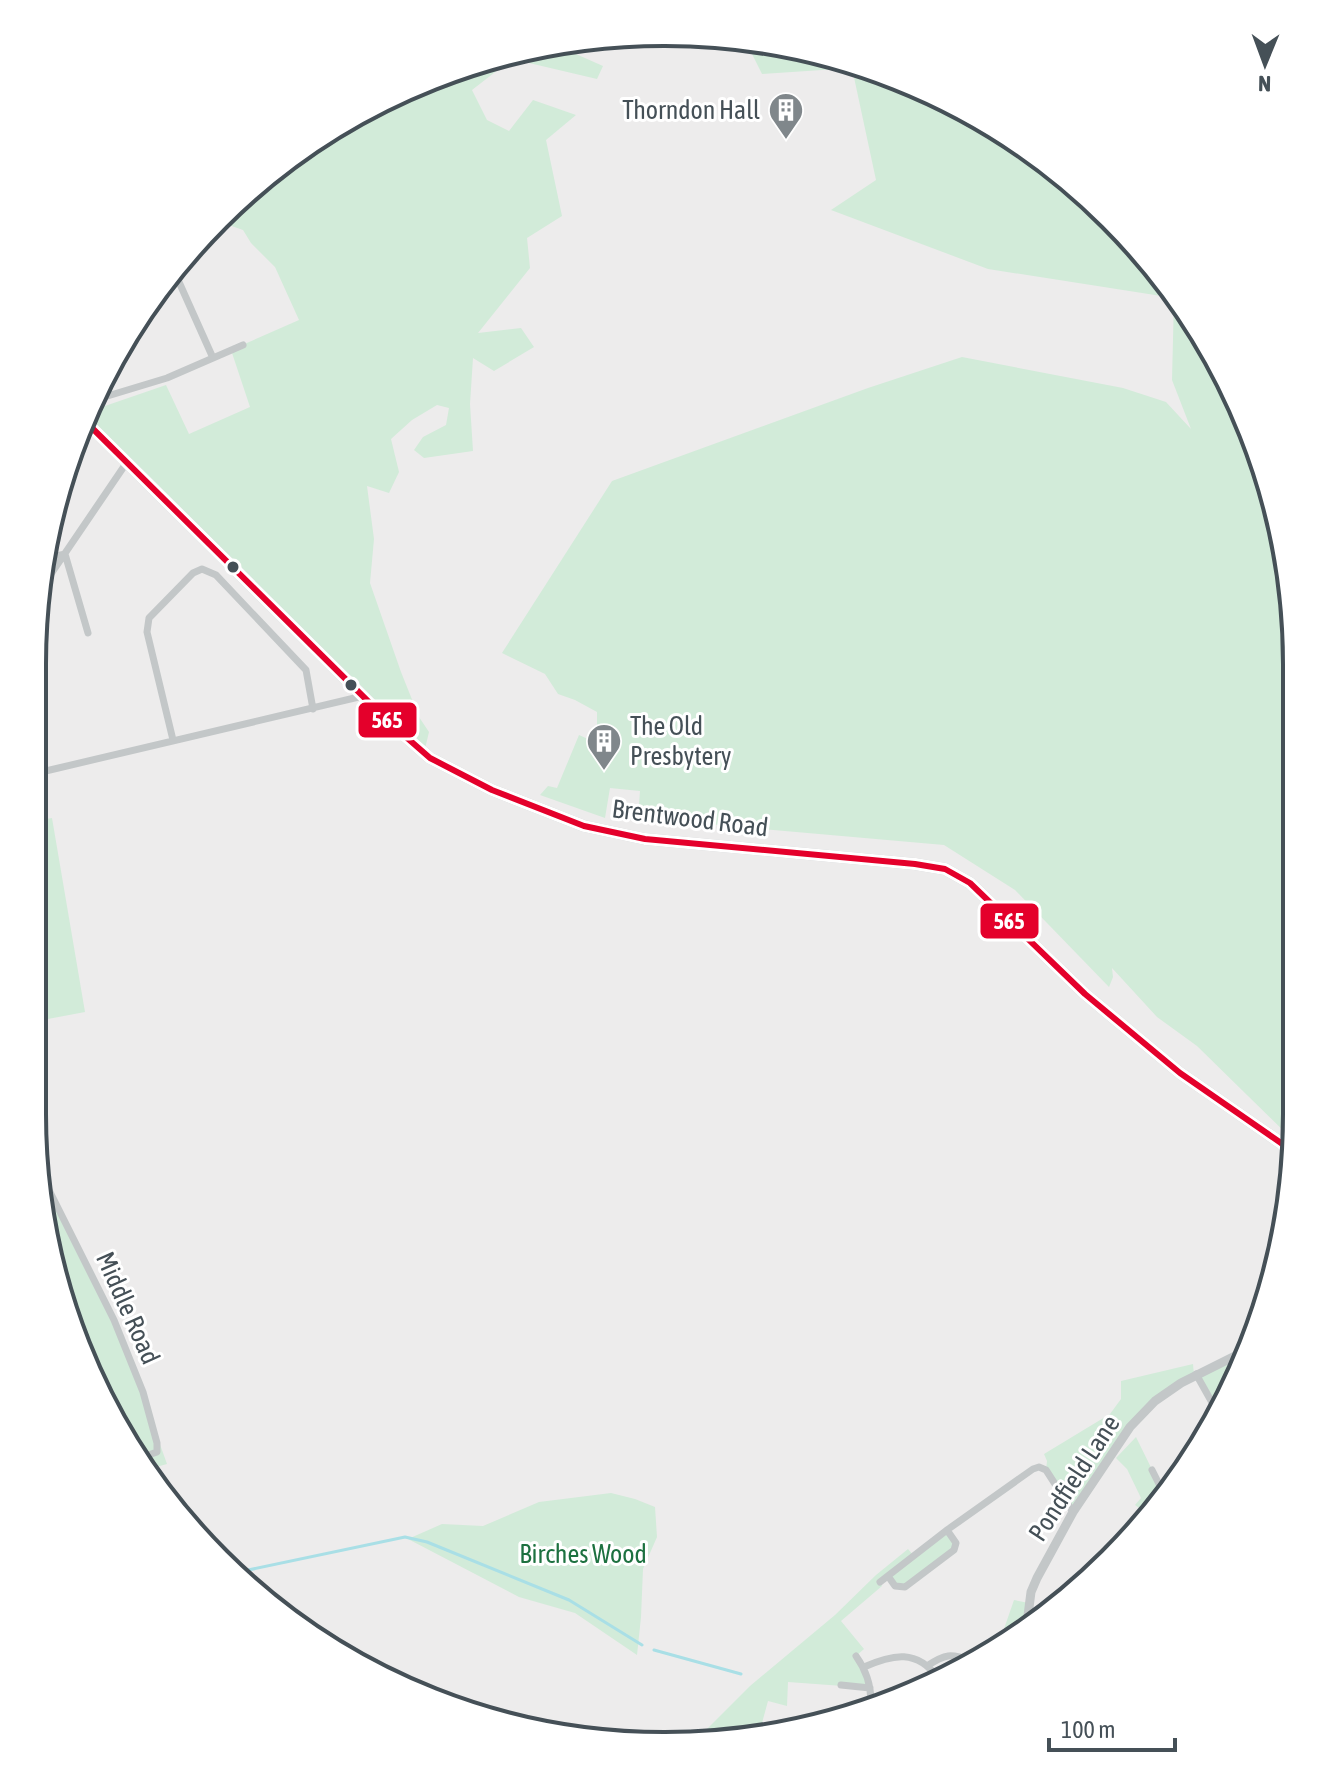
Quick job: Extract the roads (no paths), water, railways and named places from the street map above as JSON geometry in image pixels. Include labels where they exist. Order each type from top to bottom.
[{"type":"main road","name":"Brentwood Road","points":[[93,428],[390,723],[430,758],[492,790],[584,826],[645,839],[945,869],[970,883],[1085,994],[1168,1063],[1282,1144]]},
{"type":"street","points":[[179,282],[213,358]]},
{"type":"street","points":[[107,397],[167,378],[243,345]]},
{"type":"street","points":[[53,571],[128,461]]},
{"type":"street","points":[[56,556],[65,554]]},
{"type":"street","points":[[65,554],[88,633]]},
{"type":"street","points":[[173,740],[147,632],[149,618],[193,573],[202,569],[216,575],[306,670],[313,709]]},
{"type":"street","points":[[46,771],[363,696]]},
{"type":"street","name":"Middle Road","points":[[51,1194],[111,1312],[143,1392],[157,1443],[157,1452],[149,1455]]},
{"type":"street","name":"Pondfield Lane","points":[[1028,1613],[1031,1592],[1073,1512],[1130,1427],[1155,1401],[1196,1374],[1233,1357]]},
{"type":"street","points":[[1196,1374],[1213,1399]]},
{"type":"street","points":[[880,1582],[1033,1469],[1044,1466],[1073,1512]]},
{"type":"street","points":[[1152,1470],[1159,1484]]},
{"type":"street","points":[[888,1576],[895,1586],[905,1587],[954,1550],[956,1543],[947,1530]]},
{"type":"street","points":[[927,1666],[949,1655],[958,1657]]},
{"type":"street","points":[[856,1656],[864,1667],[872,1696]]},
{"type":"street","points":[[864,1667],[887,1658],[909,1656],[932,1671]]},
{"type":"street","points":[[841,1685],[870,1688]]},
{"type":"waterway","points":[[248,1570],[405,1537],[427,1542],[569,1600],[642,1645]]},
{"type":"waterway","points":[[654,1650],[741,1674]]},
{"type":"place","name":"Thorndon Hall","points":[[786,141]]},
{"type":"place","name":"The Old Presbytery","points":[[604,772]]},
{"type":"park label","name":"Birches Wood","points":[[583,1554]]}]
